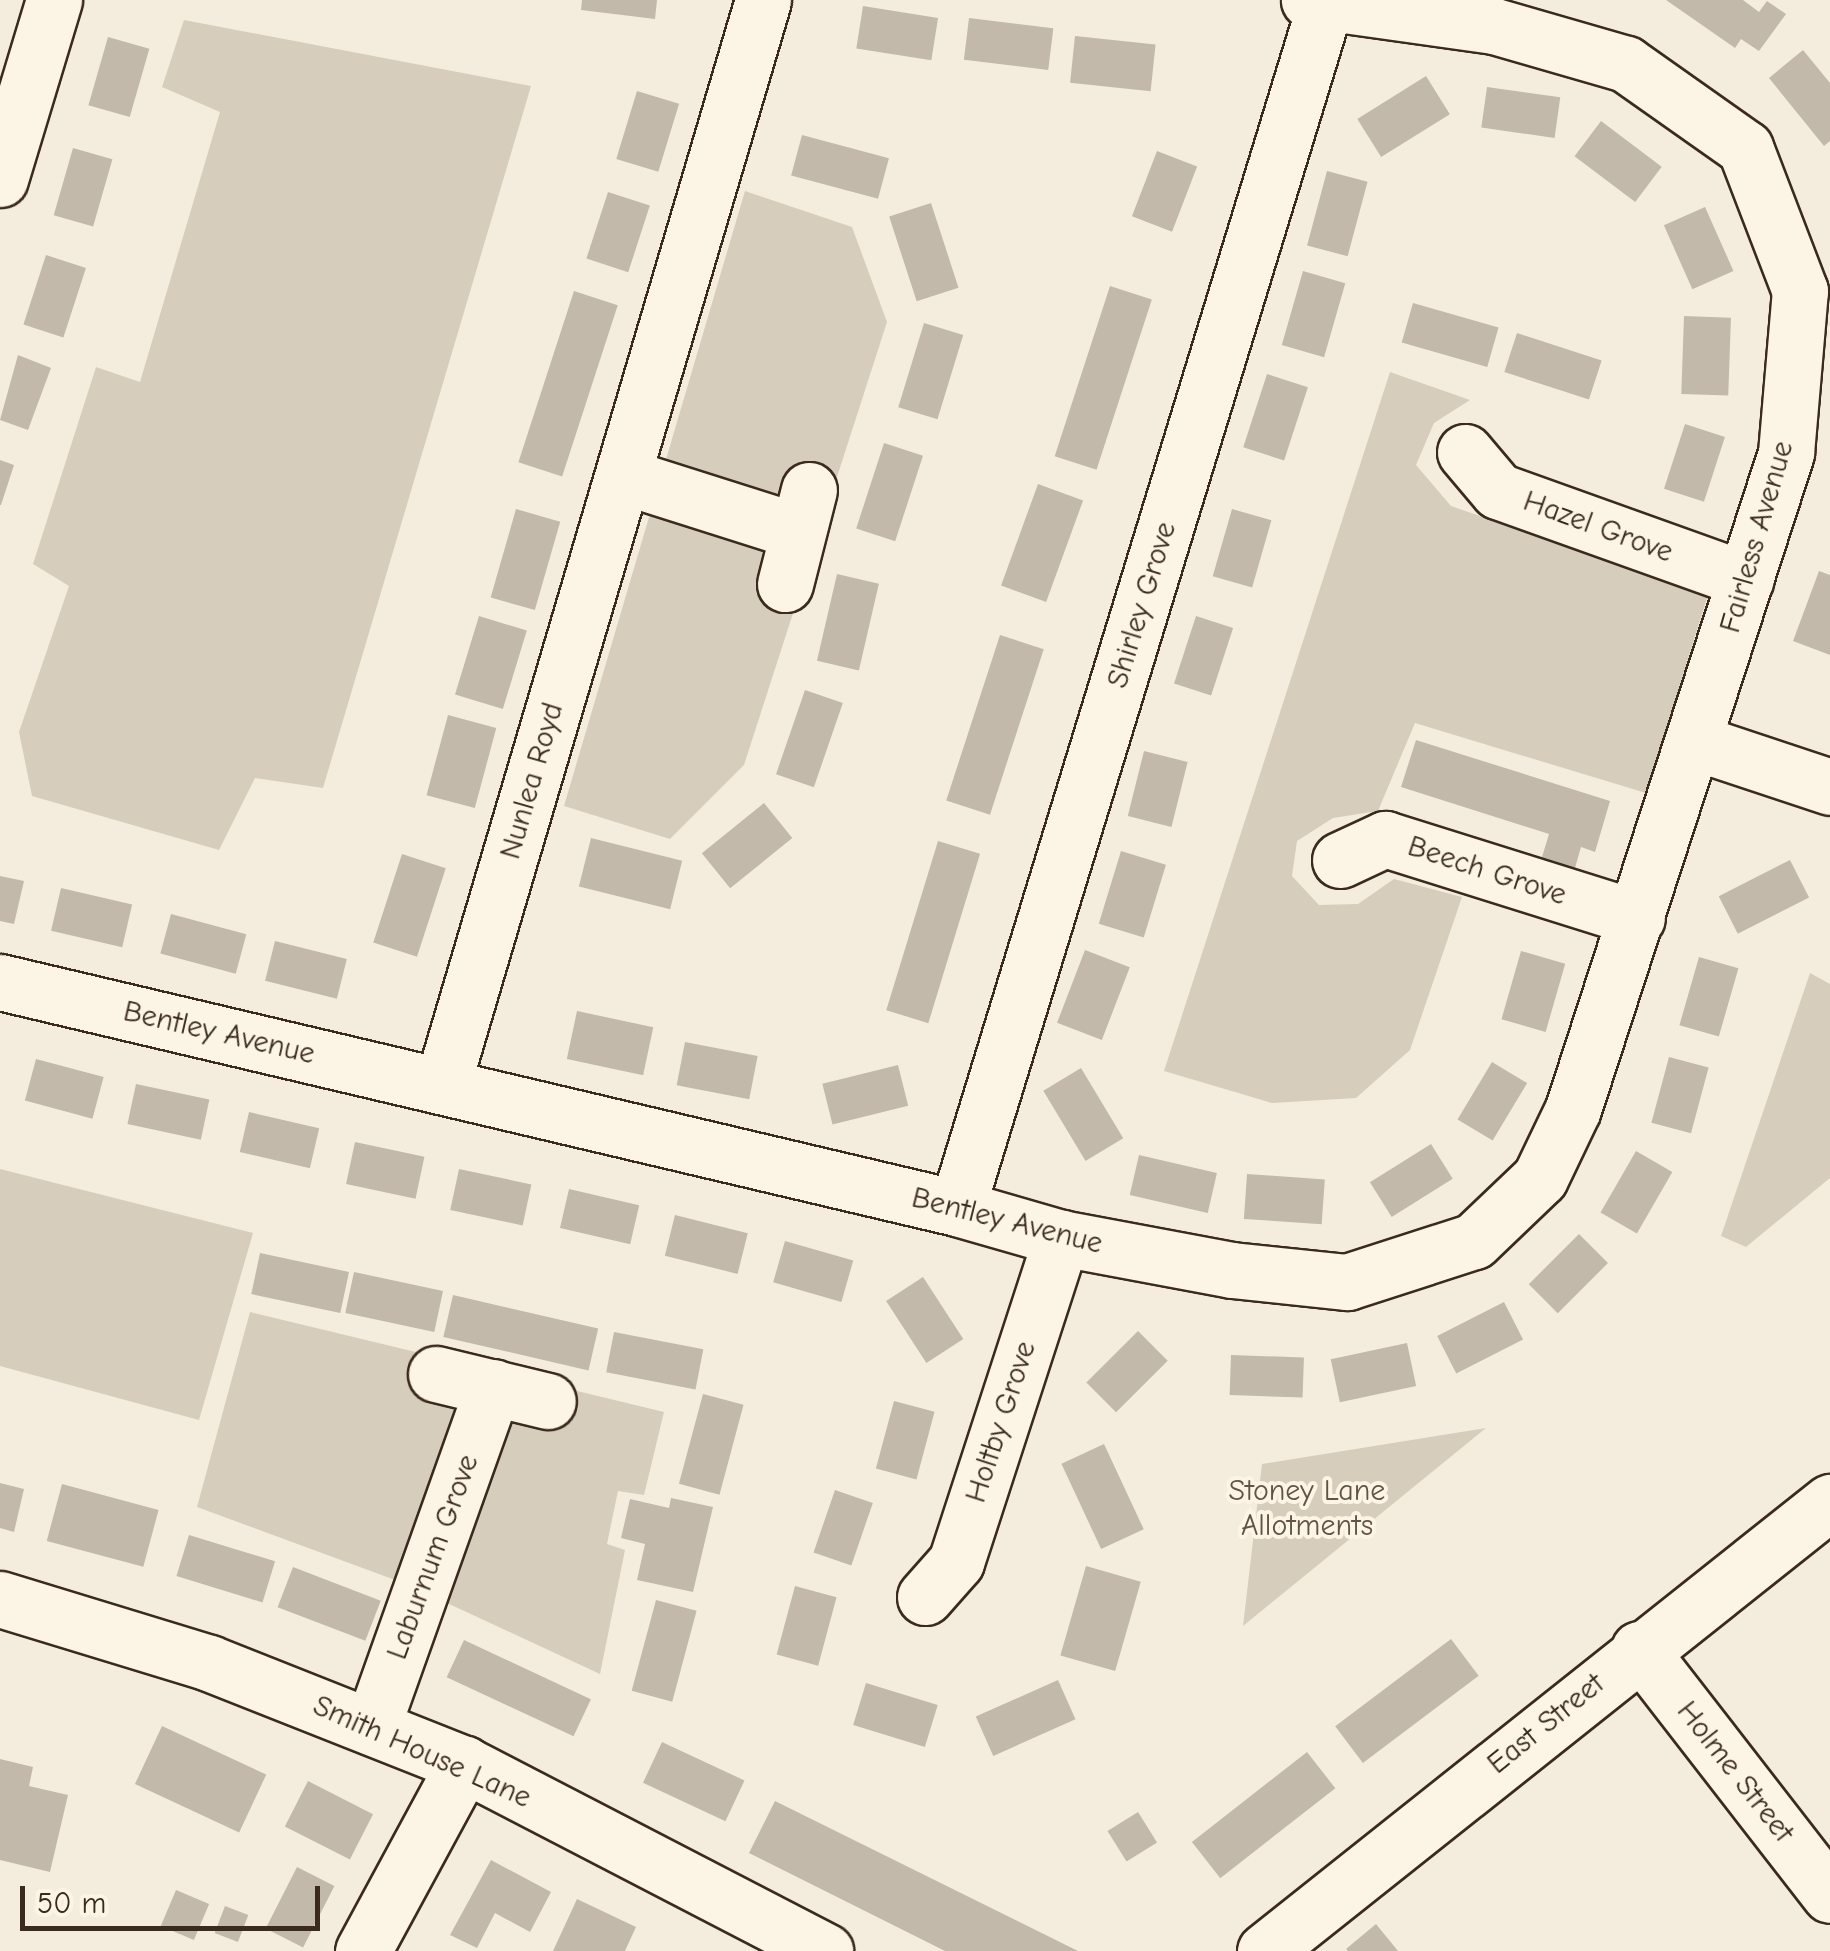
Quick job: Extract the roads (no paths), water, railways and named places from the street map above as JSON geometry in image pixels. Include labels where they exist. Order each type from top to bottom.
[{"type":"street","points":[[0,179],[54,0]]},
{"type":"street","name":"Nunlea Royd","points":[[442,1086],[763,0]]},
{"type":"street","name":"Fairless Avenue","points":[[1317,1],[1494,26],[1626,64],[1746,148],[1800,291],[1786,452],[1694,742]]},
{"type":"street","name":"Shirley Grove","points":[[957,1208],[1317,1]]},
{"type":"street","name":"Hazel Grove","points":[[1466,452],[1498,491],[1746,580]]},
{"type":"street","points":[[622,476],[802,511],[786,584]]},
{"type":"street","points":[[1694,742],[1830,787]]},
{"type":"street","name":"Bentley Avenue","points":[[0,982],[957,1208],[1061,1238],[1232,1270],[1347,1282],[1474,1241],[1540,1178],[1573,1109],[1694,742]]},
{"type":"street","name":"Beech Grove","points":[[1340,860],[1386,838],[1637,918]]},
{"type":"street","name":"Holtby Grove","points":[[925,1598],[956,1562],[1061,1238]]},
{"type":"street","points":[[436,1374],[548,1401]]},
{"type":"street","name":"Laburnum Grove","points":[[372,1728],[494,1387]]},
{"type":"street","name":"East Street","points":[[1264,1951],[1639,1649],[1830,1502]]},
{"type":"street","name":"Smith House Lane","points":[[0,1600],[209,1663],[464,1764],[825,1951]]},
{"type":"street","name":"Holme Street","points":[[1639,1649],[1830,1895]]},
{"type":"street","points":[[363,1951],[464,1764]]},
{"type":"park label","name":"Stoney Lane Allotments","points":[[1307,1508]]}]
